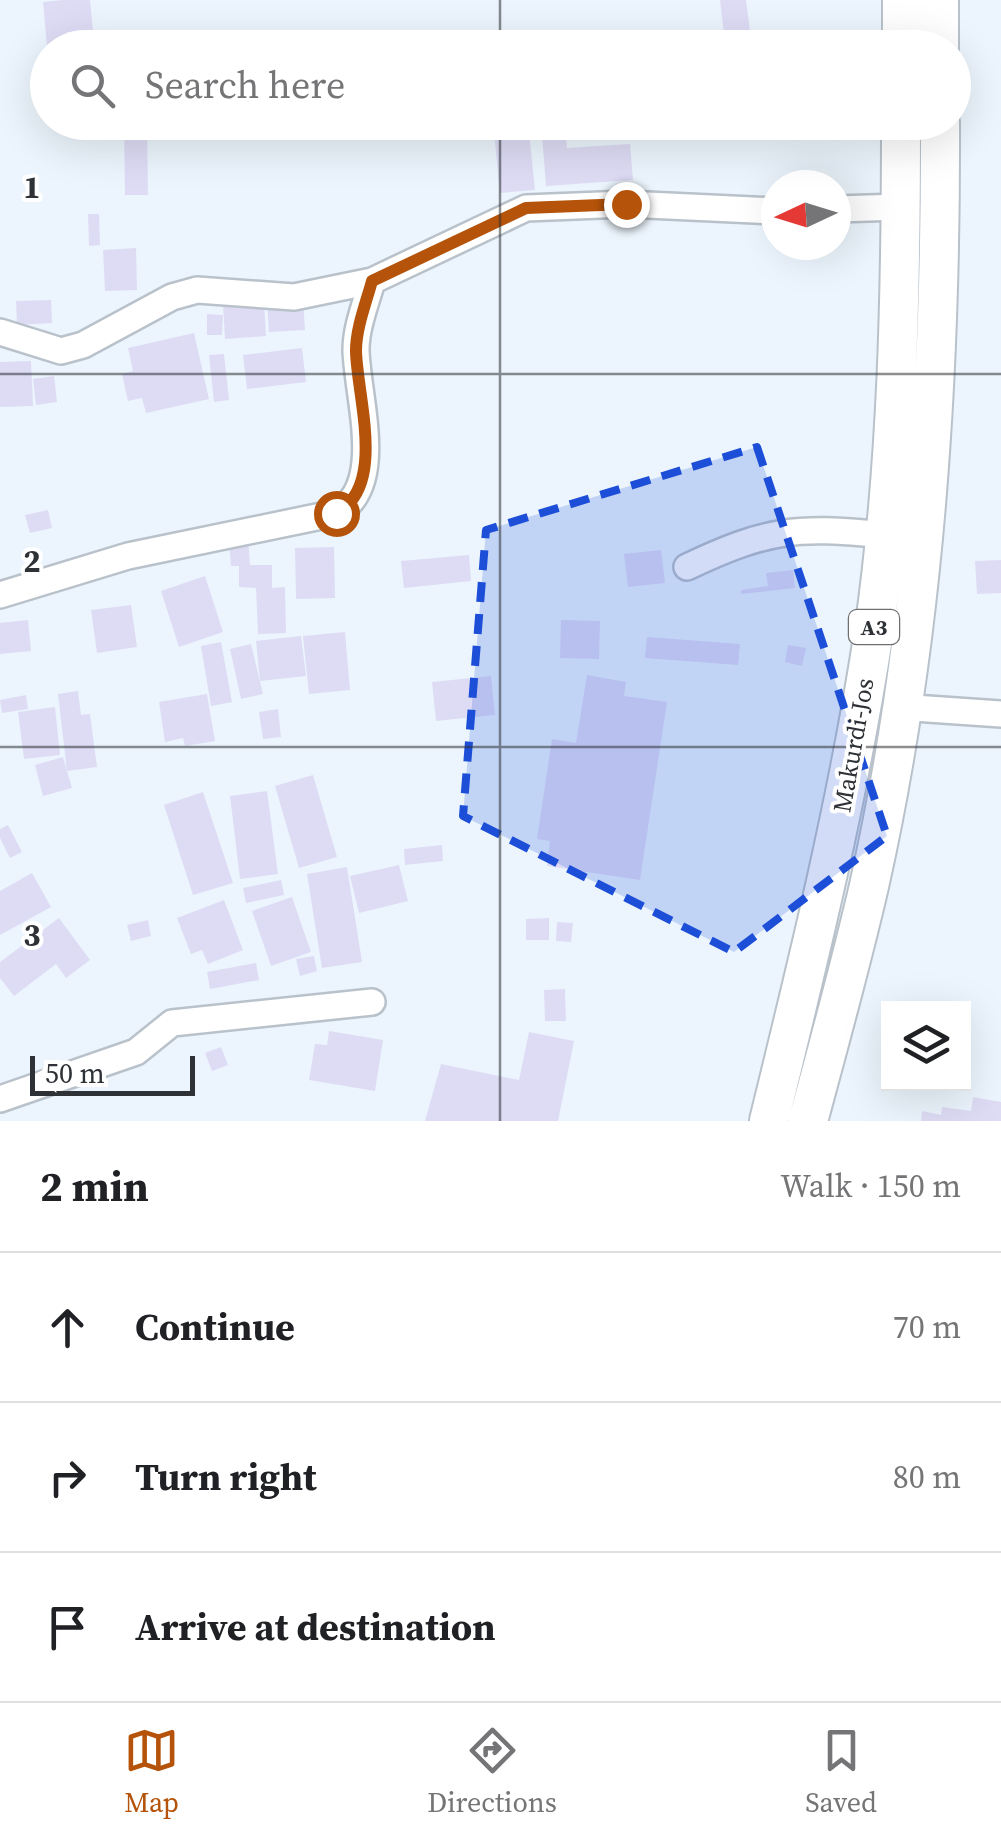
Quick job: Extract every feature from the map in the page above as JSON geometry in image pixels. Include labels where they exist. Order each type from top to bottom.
[{"type":"highway","points":[[902,0],[902,30]]},
{"type":"highway","points":[[939,0],[939,30]]},
{"type":"highway","name":"Makurdi-Jos","points":[[769,1121],[852,760],[874,627],[898,331],[902,140]]},
{"type":"highway","name":"Makurdi-Jos","points":[[808,1121],[870,884],[900,706],[929,452],[938,307],[940,140]]},
{"type":"street","points":[[0,332],[61,351],[83,345],[172,297],[196,290],[294,296],[372,281],[526,208],[626,204],[761,210]]},
{"type":"street","points":[[851,209],[901,207]]},
{"type":"street","points":[[0,594],[128,556],[336,513],[349,506],[361,486],[363,471],[356,347],[372,281]]},
{"type":"street","points":[[688,567],[738,543],[775,532],[812,528],[883,535]]},
{"type":"street","points":[[900,706],[1001,714]]},
{"type":"street","points":[[0,1099],[136,1052],[172,1023],[372,1002]]},
{"type":"highlighted area","points":[[757,447],[887,836],[734,952],[463,816],[486,530]]},
{"type":"building","points":[[90,0],[93,30],[46,30],[43,2]]},
{"type":"building","points":[[720,0],[746,0],[750,30],[724,30]]},
{"type":"building","points":[[124,140],[147,140],[148,195],[125,195]]},
{"type":"building","points":[[495,140],[530,140],[535,190],[500,193]]},
{"type":"building","points":[[542,140],[566,140],[567,148],[630,144],[633,180],[546,186]]},
{"type":"building","points":[[88,214],[99,214],[100,245],[89,246]]},
{"type":"building","points":[[136,248],[137,290],[105,291],[103,250]]},
{"type":"building","points":[[303,299],[305,330],[269,332],[267,301]]},
{"type":"building","points":[[51,300],[52,323],[17,325],[16,301]]},
{"type":"building","points":[[264,302],[266,336],[225,339],[223,304]]},
{"type":"building","points":[[207,314],[223,315],[222,335],[207,335]]},
{"type":"building","points":[[194,333],[209,399],[146,413],[142,398],[128,401],[122,374],[133,371],[128,348]]},
{"type":"building","points":[[302,348],[306,382],[247,389],[243,355]]},
{"type":"building","points":[[224,354],[229,400],[214,402],[209,355]]},
{"type":"building","points":[[31,361],[33,406],[0,407],[0,362]]},
{"type":"building","points":[[54,376],[57,402],[36,405],[33,379]]},
{"type":"building","points":[[48,510],[52,528],[30,533],[25,515]]},
{"type":"building","points":[[248,538],[250,565],[272,565],[272,588],[285,587],[286,633],[258,634],[256,588],[239,587],[239,566],[231,566],[229,540]]},
{"type":"building","points":[[334,547],[335,598],[296,599],[295,548]]},
{"type":"building","points":[[661,550],[665,583],[628,587],[624,554]]},
{"type":"building","points":[[469,555],[471,581],[404,588],[401,561]]},
{"type":"building","points":[[1001,560],[1001,593],[977,594],[975,561]]},
{"type":"building","points":[[793,570],[795,588],[741,594],[741,590],[768,586],[766,573]]},
{"type":"building","points":[[205,576],[223,632],[179,647],[161,591]]},
{"type":"building","points":[[131,605],[137,647],[97,653],[91,610]]},
{"type":"building","points":[[28,620],[31,651],[0,654],[0,623]]},
{"type":"building","points":[[561,620],[600,621],[599,659],[560,658]]},
{"type":"building","points":[[345,632],[350,690],[309,694],[303,636]]},
{"type":"building","points":[[301,636],[306,676],[260,681],[256,641]]},
{"type":"building","points":[[647,637],[740,644],[738,665],[645,658]]},
{"type":"building","points":[[221,642],[232,702],[211,706],[201,646]]},
{"type":"building","points":[[251,644],[263,694],[241,699],[230,649]]},
{"type":"building","points":[[788,645],[806,648],[802,666],[785,662]]},
{"type":"building","points":[[587,675],[626,682],[624,696],[667,702],[640,880],[547,866],[550,841],[537,839],[552,739],[576,743]]},
{"type":"building","points":[[491,676],[495,715],[436,721],[432,682]]},
{"type":"building","points":[[78,691],[81,715],[90,714],[97,767],[67,771],[58,694]]},
{"type":"building","points":[[207,694],[215,741],[185,746],[183,738],[165,742],[159,702]]},
{"type":"building","points":[[26,695],[28,709],[2,713],[0,700]]},
{"type":"building","points":[[55,707],[60,755],[24,759],[18,712]]},
{"type":"building","points":[[278,709],[281,737],[263,739],[259,712]]},
{"type":"building","points":[[63,757],[72,788],[43,796],[35,765]]},
{"type":"building","points":[[313,775],[337,857],[299,868],[275,786]]},
{"type":"building","points":[[267,791],[278,874],[240,879],[230,796]]},
{"type":"building","points":[[203,792],[233,883],[193,895],[164,805]]},
{"type":"building","points":[[8,825],[22,852],[10,858],[0,838],[0,829]]},
{"type":"building","points":[[442,845],[443,861],[405,865],[404,849]]},
{"type":"building","points":[[399,865],[408,901],[359,913],[350,876]]},
{"type":"building","points":[[347,867],[362,962],[322,968],[307,874]]},
{"type":"building","points":[[32,873],[51,907],[0,935],[0,891]]},
{"type":"building","points":[[281,880],[284,895],[246,903],[243,888]]},
{"type":"building","points":[[292,897],[311,952],[271,966],[252,911]]},
{"type":"building","points":[[224,900],[243,950],[208,964],[202,950],[191,954],[177,918]]},
{"type":"building","points":[[59,918],[90,960],[66,978],[56,964],[14,996],[0,978],[0,962]]},
{"type":"building","points":[[549,918],[549,940],[526,940],[526,919]]},
{"type":"building","points":[[148,920],[151,936],[131,941],[127,925]]},
{"type":"building","points":[[557,922],[573,923],[571,942],[556,941]]},
{"type":"building","points":[[314,956],[317,971],[300,976],[296,959]]},
{"type":"building","points":[[256,963],[259,980],[210,989],[207,972]]},
{"type":"building","points":[[565,989],[566,1021],[545,1021],[544,990]]},
{"type":"building","points":[[329,1031],[383,1040],[375,1091],[309,1080],[315,1044],[327,1045]]},
{"type":"building","points":[[529,1032],[574,1041],[558,1121],[425,1121],[441,1064],[519,1080]]},
{"type":"building","points":[[221,1047],[228,1065],[212,1071],[205,1053]]},
{"type":"building","points":[[973,1097],[1001,1102],[1001,1121],[921,1121],[922,1111],[941,1115],[942,1107],[971,1111]]},
{"type":"route","points":[[336,513],[349,506],[361,486],[364,456],[356,347],[372,281],[526,208],[626,204]]}]
